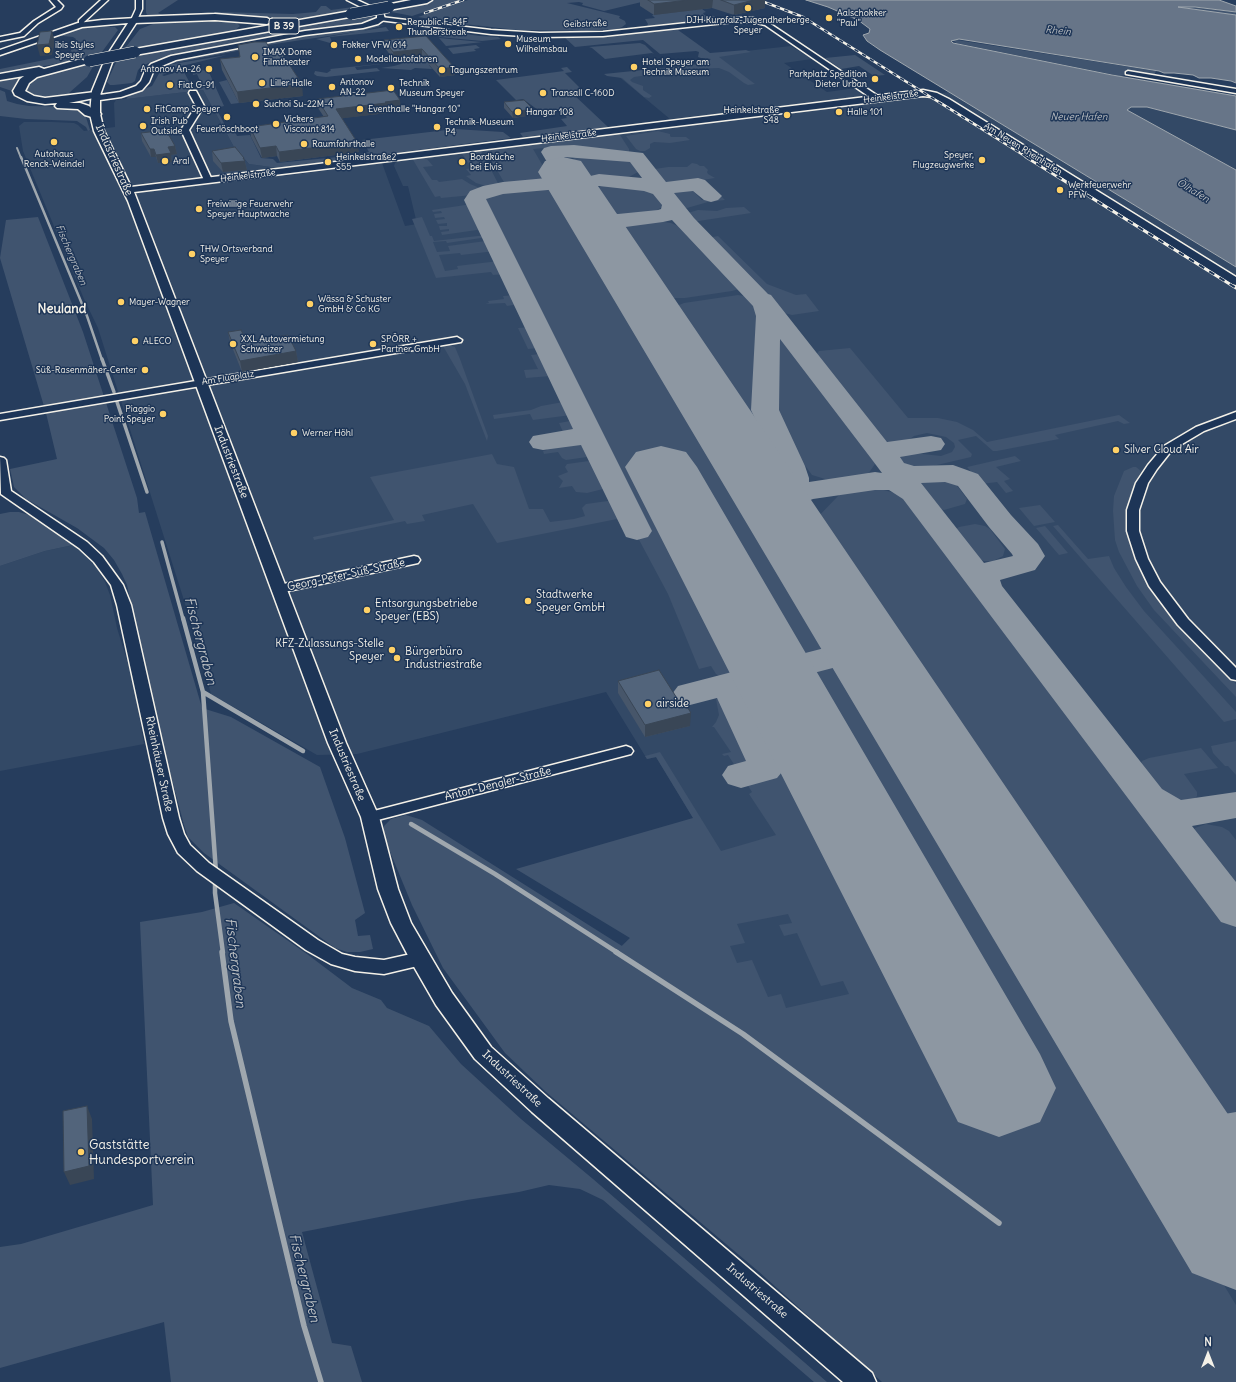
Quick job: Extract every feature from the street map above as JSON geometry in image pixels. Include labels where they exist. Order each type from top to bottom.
[{"type":"main road","name":"B 39","points":[[0,77],[427,0]]},
{"type":"main road","points":[[135,18],[225,18],[274,22],[347,14]]},
{"type":"main road","name":"B 39","points":[[135,18],[155,22],[224,19],[239,21],[244,26],[238,31],[205,40]]},
{"type":"main road","name":"B 39","points":[[126,34],[155,22]]},
{"type":"main road","name":"B 39","points":[[85,61],[33,75],[24,81],[19,93],[25,97],[51,103],[104,82]]},
{"type":"main road","points":[[7,91],[17,101],[34,104],[95,97]]},
{"type":"main road","points":[[51,103],[80,106],[85,108],[89,113],[94,112]]},
{"type":"street","points":[[0,39],[22,35],[36,22],[59,8],[60,6],[52,0]]},
{"type":"street","points":[[105,0],[80,23],[85,25],[135,18]]},
{"type":"street","name":"Industriestraße","points":[[139,0],[135,18],[110,57],[104,82],[95,97],[94,112],[99,132],[128,190],[337,743],[370,817],[388,889],[401,923],[444,999],[483,1053],[540,1105],[863,1382]]},
{"type":"street","name":"Geibstraße","points":[[351,0],[358,5],[376,12],[381,18],[507,34],[582,35],[626,32],[734,20],[750,20],[766,24],[863,88]]},
{"type":"street","points":[[0,53],[85,25],[135,18]]},
{"type":"street","points":[[364,26],[381,18]]},
{"type":"street","name":"Geibstraße","points":[[381,18],[409,20],[421,23]]},
{"type":"street","points":[[94,112],[108,100],[137,89],[145,80],[149,71],[163,61],[313,32],[403,21]]},
{"type":"street","points":[[103,23],[124,26],[126,28],[126,34]]},
{"type":"street","points":[[1128,73],[1236,91]]},
{"type":"street","points":[[104,82],[128,86],[145,80]]},
{"type":"street","points":[[95,97],[128,89],[145,80]]},
{"type":"street","points":[[863,88],[880,93],[903,95]]},
{"type":"street","points":[[863,88],[878,98]]},
{"type":"street","name":"Heinkelstraße","points":[[193,93],[200,106],[185,130],[208,180]]},
{"type":"street","name":"Heinkelstraße","points":[[128,190],[918,93],[931,94]]},
{"type":"street","points":[[95,97],[121,94]]},
{"type":"street","name":"Am Neuen Rheinhafen","points":[[931,94],[946,101],[1236,282]]},
{"type":"street","name":"Am Flugplatz","points":[[0,417],[457,340]]},
{"type":"street","points":[[1236,415],[1200,429],[1168,448],[1152,467],[1142,483],[1133,510],[1133,531],[1142,559],[1154,583],[1183,622],[1236,676]]},
{"type":"street","name":"Rheinhäuser Straße","points":[[0,460],[3,496],[82,545],[98,559],[117,585],[124,605],[174,829],[184,849],[192,858],[229,886],[312,945],[337,959],[355,964],[384,967],[420,959]]},
{"type":"street","name":"Georg-Peter-Süß-Straße","points":[[279,589],[414,560]]},
{"type":"street","name":"Anton-Dengler-Straße","points":[[370,817],[626,751]]},
{"type":"shaded area","points":[[146,0],[178,0],[158,13],[162,15],[218,12],[293,14],[316,12],[321,6],[326,6],[331,10],[353,7],[360,10],[319,17],[275,21],[155,17],[147,15]]},
{"type":"shaded area","points":[[435,0],[461,0],[412,16],[381,10]]},
{"type":"shaded area","points":[[468,0],[650,0],[604,11],[582,5],[583,3],[579,2],[567,3],[620,16],[619,18],[625,21],[626,24],[617,29],[581,31],[518,30],[418,17]]},
{"type":"shaded area","points":[[1181,6],[1236,12],[1236,15],[1178,7]]},
{"type":"shaded area","points":[[702,9],[706,12],[703,13],[704,15],[714,16],[717,18],[647,26],[648,24],[645,19],[655,18],[652,15]]},
{"type":"shaded area","points":[[371,14],[373,17],[369,21],[360,24],[315,29],[161,58],[144,65],[138,70],[135,81],[132,83],[110,85],[107,82],[118,58],[233,39],[321,21]]},
{"type":"shaded area","points":[[219,20],[236,22],[240,26],[234,31],[224,34],[122,52],[140,29],[153,24]]},
{"type":"shaded area","points":[[385,25],[362,31],[386,27],[389,31],[330,37],[332,42],[330,43],[316,39],[355,32],[268,45],[169,64],[258,44]]},
{"type":"shaded area","points":[[91,26],[115,27],[118,30],[99,56],[0,74],[0,69],[69,55],[76,39],[73,37],[53,35],[77,28]]},
{"type":"shaded area","points":[[695,26],[678,30],[710,53],[746,50],[751,52],[719,57],[755,84],[748,85],[729,72],[719,68],[689,69],[634,77],[630,80],[643,86],[643,90],[652,96],[649,98],[644,97],[622,78],[607,76],[604,74],[691,65],[705,63],[711,59],[698,57],[699,52],[696,51],[660,54],[643,40],[575,47],[564,37],[603,36]]},
{"type":"shaded area","points":[[430,29],[498,37],[501,39],[482,41],[439,37]]},
{"type":"shaded area","points":[[439,38],[482,42],[483,42],[446,46]]},
{"type":"shaded area","points":[[953,40],[1156,71],[1154,76],[1132,71],[1126,72],[1125,75],[1120,76],[956,43]]},
{"type":"shaded area","points":[[640,43],[645,45],[654,54],[605,59],[589,47]]},
{"type":"shaded area","points":[[476,45],[480,48],[474,49],[476,51],[453,54],[448,48]]},
{"type":"shaded area","points":[[791,46],[812,59],[784,63],[827,92],[856,88],[862,94],[861,96],[840,100],[670,119],[617,75],[720,63],[710,55]]},
{"type":"shaded area","points":[[227,55],[182,66],[162,75],[164,76],[187,69],[188,71],[184,72],[193,89],[203,88],[197,74],[193,75],[192,71],[208,70],[224,106],[216,108],[229,133],[235,132],[237,136],[250,135],[261,158],[273,159],[277,163],[348,156],[369,152],[362,140],[455,129],[503,132],[511,138],[278,168],[249,164],[234,147],[203,90],[126,99],[131,94],[152,86],[161,70],[167,65]]},
{"type":"shaded area","points":[[855,55],[885,75],[874,76],[859,66],[841,69],[825,58]]},
{"type":"shaded area","points":[[435,57],[447,63],[429,65],[432,69],[415,68],[411,70],[381,68],[401,64],[403,61]]},
{"type":"shaded area","points":[[399,62],[355,67],[357,70],[377,68],[380,71],[326,77],[317,76],[314,74],[315,71],[327,73],[331,70],[330,69]]},
{"type":"shaded area","points":[[95,63],[87,77],[69,93],[71,95],[43,99],[32,97],[23,90],[34,76],[64,68]]},
{"type":"shaded area","points":[[567,67],[572,72],[565,73],[584,92],[573,94],[608,127],[523,137],[520,133],[567,126],[561,119],[567,118],[559,109],[538,110],[523,99],[516,100],[496,80],[564,71],[561,68]]},
{"type":"shaded area","points":[[31,73],[15,94],[26,100],[51,103],[25,101],[17,98],[12,91],[0,87],[0,79]]},
{"type":"shaded area","points":[[227,80],[239,103],[231,104],[219,82]]},
{"type":"shaded area","points":[[0,90],[5,92],[7,101],[17,104],[29,106],[79,107],[85,114],[90,130],[88,131],[86,127],[77,121],[26,119],[0,116]]},
{"type":"shaded area","points":[[203,90],[234,147],[249,164],[278,168],[284,176],[382,163],[405,226],[417,224],[408,186],[403,186],[394,166],[398,161],[457,152],[459,154],[950,92],[1236,267],[1236,1382],[619,948],[718,859],[656,757],[647,759],[606,692],[357,754],[317,755],[211,694],[188,613],[98,328],[84,299],[23,151],[19,126],[24,122],[52,122],[74,123],[84,131],[115,127],[114,103],[116,100]]},
{"type":"shaded area","points":[[1131,107],[1147,107],[1236,130],[1236,170],[1129,112],[1127,109]]},
{"type":"shaded area","points":[[658,131],[670,134],[671,137],[686,137],[690,140],[670,143],[654,142],[650,144],[650,148],[645,151],[640,151],[636,149],[626,136]]},
{"type":"shaded area","points":[[616,134],[620,135],[629,149],[629,153],[619,154],[566,149],[565,146],[533,149],[550,178],[548,181],[541,182],[512,185],[505,184],[486,151],[539,142]]},
{"type":"shaded area","points":[[481,151],[499,185],[497,186],[489,187],[476,183],[466,176],[471,175],[466,169],[472,168],[462,154]]},
{"type":"shaded area","points":[[588,154],[629,160],[634,163],[638,169],[638,172],[629,177],[618,179],[587,175],[582,172],[573,159],[578,155]]},
{"type":"shaded area","points":[[433,156],[434,158],[427,159],[433,166],[423,167],[432,180],[437,180],[439,182],[462,179],[480,188],[481,190],[473,195],[441,198],[440,196],[435,197],[412,158]]},
{"type":"shaded area","points":[[692,163],[704,166],[708,170],[708,174],[715,178],[671,185],[661,182],[653,172],[655,169],[668,167],[687,167]]},
{"type":"shaded area","points":[[612,184],[641,188],[653,192],[661,200],[662,207],[651,214],[641,216],[621,216],[608,212],[594,190],[601,186]]},
{"type":"shaded area","points":[[554,186],[557,190],[834,645],[835,649],[833,651],[724,679],[716,674],[711,666],[699,669],[668,594],[637,536],[645,534],[479,201],[482,196],[489,192]]},
{"type":"shaded area","points":[[683,189],[691,189],[702,200],[722,197],[725,200],[708,202],[687,208],[679,206],[671,193]]},
{"type":"shaded area","points":[[472,204],[484,229],[442,235],[441,232],[449,231],[449,229],[440,230],[439,226],[447,226],[447,223],[438,224],[436,220],[445,219],[444,217],[435,218],[434,214],[442,213],[441,211],[433,212],[432,210]]},
{"type":"shaded area","points":[[744,207],[751,213],[692,222],[684,214],[698,210],[717,211],[726,208]]},
{"type":"shaded area","points":[[38,217],[83,332],[137,498],[139,513],[145,512],[202,708],[231,717],[320,767],[345,838],[365,913],[355,920],[358,936],[370,935],[373,949],[360,952],[347,952],[335,948],[204,853],[188,837],[157,723],[127,585],[122,574],[114,560],[104,548],[77,528],[26,499],[14,487],[10,469],[57,459],[46,413],[0,258],[6,220]]},
{"type":"shaded area","points":[[422,217],[430,236],[432,236],[434,241],[487,235],[488,237],[447,243],[446,241],[433,242],[437,252],[450,251],[448,246],[486,241],[490,242],[495,251],[461,255],[460,253],[439,255],[445,271],[458,269],[457,266],[499,261],[506,274],[493,275],[491,272],[436,278],[412,219]]},
{"type":"shaded area","points":[[651,220],[671,223],[683,228],[737,283],[739,289],[685,298],[671,298],[662,295],[621,232],[628,224]]},
{"type":"shaded area","points":[[718,236],[767,284],[796,295],[806,294],[819,311],[792,315],[780,312],[708,238]]},
{"type":"shaded area","points":[[516,295],[520,304],[507,306],[505,303],[485,304],[489,303],[488,301],[504,299],[503,296]]},
{"type":"shaded area","points":[[738,295],[751,297],[757,304],[762,316],[758,411],[780,466],[775,467],[672,309],[684,303]]},
{"type":"shaded area","points":[[532,327],[541,346],[538,348],[528,349],[518,328]]},
{"type":"shaded area","points":[[780,337],[788,341],[873,453],[875,464],[868,474],[836,479],[825,479],[812,475],[779,430],[770,401],[773,342],[775,338]]},
{"type":"shaded area","points":[[449,345],[455,347],[460,359],[488,436],[487,441],[465,384],[443,346]]},
{"type":"shaded area","points":[[850,348],[908,418],[938,418],[957,422],[973,430],[987,442],[1119,415],[1130,423],[1124,424],[1118,421],[1055,435],[1059,439],[997,451],[993,451],[976,436],[958,440],[972,454],[971,457],[920,469],[905,467],[900,465],[898,461],[905,452],[941,456],[952,452],[955,447],[954,443],[946,437],[927,433],[914,436],[901,445],[880,440],[815,356],[819,351]]},
{"type":"shaded area","points":[[540,354],[546,357],[554,374],[551,376],[526,378],[524,370],[538,369],[531,355]]},
{"type":"shaded area","points":[[568,402],[573,413],[571,415],[533,420],[530,414],[494,419],[493,415],[531,410],[541,406]]},
{"type":"shaded area","points":[[570,421],[578,422],[581,432],[564,434],[559,423]]},
{"type":"shaded area","points":[[582,440],[586,441],[594,456],[566,460],[562,458],[558,452],[544,454],[543,451],[547,450],[544,445]]},
{"type":"shaded area","points":[[492,454],[497,464],[514,467],[529,509],[543,509],[550,522],[585,516],[582,508],[586,504],[615,500],[633,537],[630,537],[617,519],[497,543],[473,504],[422,515],[425,521],[407,524],[405,521],[314,540],[313,537],[394,520],[370,477]]},
{"type":"shaded area","points":[[1015,456],[1021,461],[996,467],[1010,479],[1004,481],[1013,491],[1006,493],[997,482],[982,484],[967,467]]},
{"type":"shaded area","points":[[596,460],[607,484],[603,489],[587,493],[576,492],[572,486],[559,488],[563,481],[558,476],[568,472],[565,467],[567,464]]},
{"type":"shaded area","points":[[1136,467],[1141,471],[1129,505],[1129,531],[1136,558],[1146,580],[1164,608],[1185,632],[1236,684],[1236,697],[1154,610],[1137,586],[1119,552],[1115,540],[1113,511],[1114,496],[1124,471]]},
{"type":"shaded area","points":[[939,478],[955,483],[967,499],[965,504],[944,510],[934,507],[920,484],[924,481]]},
{"type":"shaded area","points":[[880,489],[895,493],[913,505],[1236,928],[1236,1124],[1225,1123],[1211,1118],[1196,1106],[811,521],[815,520],[839,495],[846,492]]},
{"type":"shaded area","points":[[1040,505],[1055,522],[1034,526],[1019,508]]},
{"type":"shaded area","points":[[19,512],[29,515],[40,521],[73,545],[45,551],[0,566],[0,514]]},
{"type":"shaded area","points":[[975,524],[985,526],[990,529],[1005,549],[1003,556],[993,561],[984,561],[968,553],[954,534],[956,529],[959,527]]},
{"type":"shaded area","points":[[1058,525],[1088,559],[1109,556],[1114,568],[1126,587],[1144,611],[1236,712],[1236,719],[1224,722],[1053,526]]},
{"type":"shaded area","points":[[1045,526],[1068,553],[1059,555],[1036,528]]},
{"type":"shaded area","points":[[73,545],[86,553],[93,561],[105,582],[110,595],[117,628],[133,680],[144,744],[0,771],[0,566],[45,551]]},
{"type":"shaded area","points":[[834,662],[842,662],[847,665],[1236,1305],[1236,1382],[882,1382],[758,1271],[546,1092],[505,1053],[443,968],[412,905],[386,842],[384,836],[384,826],[391,819],[406,815],[422,820],[622,946],[630,938],[516,869],[693,818],[656,757],[647,759],[645,756],[660,752],[721,851],[776,835],[749,794],[752,792],[728,755],[724,756],[722,754],[731,752],[714,727],[712,727],[719,715],[716,699],[729,695],[741,719],[748,718],[739,695],[740,688]],"holes":[[[788,914],[792,923],[779,925],[784,936],[797,933],[821,986],[843,981],[849,994],[786,1008],[781,994],[768,997],[752,960],[737,963],[730,946],[745,943],[737,924]]]},
{"type":"shaded area","points":[[1236,741],[1236,775],[1213,753],[1211,746]]},
{"type":"shaded area","points":[[1201,748],[1218,768],[1184,774],[1197,792],[1197,796],[1193,801],[1178,804],[1167,800],[1156,792],[1141,774],[1140,767],[1142,761],[1149,758]]},
{"type":"shaded area","points":[[1206,824],[1222,827],[1229,831],[1236,840],[1236,894],[1194,838],[1195,828]]},
{"type":"shaded area","points":[[234,903],[307,954],[352,988],[381,1000],[387,1008],[429,1026],[461,1064],[521,1119],[593,1179],[827,1382],[814,1382],[603,1200],[580,1189],[549,1185],[519,1192],[467,1200],[302,1232],[332,1343],[351,1346],[362,1382],[171,1382],[164,1322],[0,1368],[0,1247],[21,1244],[153,1205],[140,922],[202,912]]},
{"type":"water","name":"Neuer Hafen","points":[[806,0],[1219,0],[1236,6],[1236,12],[1195,7],[1178,7],[1236,15],[1236,83],[1211,78],[1199,78],[1193,75],[1164,73],[959,39],[951,41],[953,43],[1112,75],[1236,96],[1236,130],[1147,107],[1131,107],[1127,110],[1236,170],[1236,267],[880,50],[867,41],[863,35],[869,33],[870,29],[858,20],[828,7]]},
{"type":"building","points":[[648,0],[688,0],[654,4]]},
{"type":"building","points":[[721,0],[754,0],[734,5]]},
{"type":"building","points":[[52,31],[49,44],[37,45],[40,32]]},
{"type":"building","points":[[426,36],[454,67],[440,69],[422,49],[393,52],[384,40]]},
{"type":"building","points":[[254,42],[266,42],[272,53],[281,52],[302,84],[237,92],[220,59],[240,57],[238,45]]},
{"type":"building","points":[[393,90],[400,100],[336,109],[357,142],[279,152],[276,146],[260,148],[250,127],[328,116],[317,99]]},
{"type":"building","points":[[524,100],[533,109],[512,112],[504,102]]},
{"type":"building","points":[[166,130],[175,146],[168,147],[171,153],[156,155],[154,149],[150,149],[141,133]]},
{"type":"building","points":[[235,147],[245,161],[221,163],[212,151]]},
{"type":"building","points":[[241,330],[247,342],[288,335],[296,351],[240,361],[228,332]]},
{"type":"building","name":"airside","points":[[659,670],[680,703],[684,702],[691,713],[645,725],[618,681]]},
{"type":"building","name":"Gaststätte Hundesportverein","points":[[87,1106],[89,1166],[64,1172],[63,1111]]},
{"type":"waterway","name":"Fischergraben","points":[[17,148],[21,158]]},
{"type":"waterway","name":"Fischergraben","points":[[21,157],[87,316],[102,360]]},
{"type":"waterway","name":"Fischergraben","points":[[102,359],[114,392]]},
{"type":"waterway","name":"Fischergraben","points":[[117,402],[147,492]]},
{"type":"waterway","name":"Fischergraben","points":[[162,542],[183,619]]},
{"type":"waterway","name":"Fischergraben","points":[[183,618],[203,692]]},
{"type":"waterway","points":[[203,692],[303,751]]},
{"type":"waterway","name":"Fischergraben","points":[[203,692],[216,872]]},
{"type":"waterway","points":[[411,824],[495,874],[618,953]]},
{"type":"waterway","name":"Fischergraben","points":[[215,879],[215,893],[223,953]]},
{"type":"waterway","name":"Fischergraben","points":[[222,952],[231,1021],[304,1326],[321,1382]]},
{"type":"waterway","points":[[616,952],[743,1034],[999,1223]]},
{"type":"taxiway","points":[[563,172],[551,152],[574,151],[636,157],[661,190]]},
{"type":"taxiway","points":[[576,192],[576,187],[582,183],[599,180],[647,185],[661,190]]},
{"type":"taxiway","points":[[574,188],[570,185],[559,183],[503,188],[483,192],[477,195],[475,200],[637,531]]},
{"type":"taxiway","points":[[661,189],[698,184],[711,196]]},
{"type":"taxiway","points":[[661,190],[686,223],[764,304]]},
{"type":"taxiway","points":[[589,213],[602,219],[618,221],[663,216],[671,212],[672,206]]},
{"type":"taxiway","points":[[763,300],[764,304]]},
{"type":"taxiway","points":[[764,304],[880,451]]},
{"type":"taxiway","points":[[764,304],[768,316],[765,410],[791,466],[795,478],[792,491]]},
{"type":"taxiway","points":[[543,442],[590,435]]},
{"type":"taxiway","points":[[880,451],[931,444]]},
{"type":"taxiway","points":[[880,451],[913,493]]},
{"type":"taxiway","points":[[895,469],[914,475],[945,473],[953,474],[968,480],[1000,521],[1027,551],[1029,556],[1024,563],[995,570],[987,574],[984,580],[986,586]]},
{"type":"taxiway","points":[[753,470],[759,477],[774,487],[792,491]]},
{"type":"taxiway","points":[[808,491],[875,481],[896,482],[913,493]]},
{"type":"taxiway","points":[[788,498],[792,491]]},
{"type":"taxiway","points":[[792,491],[808,491]]},
{"type":"taxiway","points":[[788,498],[808,491]]},
{"type":"taxiway","points":[[913,493],[1236,911]]},
{"type":"taxiway","points":[[785,521],[784,505],[788,498]]},
{"type":"taxiway","points":[[842,611],[860,646],[852,652]]},
{"type":"taxiway","points":[[728,684],[852,652]]},
{"type":"taxiway","points":[[852,652],[867,655],[892,691]]},
{"type":"taxiway","points":[[690,694],[728,684]]},
{"type":"taxiway","points":[[728,684],[767,767],[741,775]]},
{"type":"taxiway","points":[[1149,798],[1165,809],[1181,814],[1236,805]]},
{"type":"taxiway","points":[[1163,1116],[1174,1125],[1196,1136],[1213,1137],[1236,1133]]},
{"type":"runway","points":[[563,172],[1236,1232]]},
{"type":"runway","points":[[661,467],[999,1088]]},
{"type":"railway","points":[[425,13],[463,0]]},
{"type":"railway","points":[[759,0],[803,17],[1028,158]]},
{"type":"railway","points":[[1026,157],[1236,288]]},
{"type":"place","name":"DJH Kurpfalz-Jugendherberge Speyer","points":[[748,8]]},
{"type":"place","name":"Aalschokker \"Paul\"","points":[[829,18]]},
{"type":"place","name":"Republic F-84F Thunderstreak","points":[[399,27]]},
{"type":"place","name":"Museum Wilhelmsbau","points":[[508,44]]},
{"type":"place","name":"Fokker VFW 614","points":[[334,45]]},
{"type":"place","name":"ibis Styles Speyer","points":[[47,50]]},
{"type":"place","name":"IMAX Dome Filmtheater","points":[[255,57]]},
{"type":"place","name":"Modellautofahren","points":[[358,59]]},
{"type":"place","name":"Hotel Speyer am Technik Museum","points":[[634,67]]},
{"type":"place","name":"Antonov An-26","points":[[209,69]]},
{"type":"place","name":"Tagungszentrum","points":[[442,70]]},
{"type":"place","name":"Parkplatz Spedition Dieter Urban","points":[[875,79]]},
{"type":"place","name":"Liller Halle","points":[[262,83]]},
{"type":"place","name":"Fiat G-91","points":[[170,85]]},
{"type":"place","name":"Antonov AN-22","points":[[332,87]]},
{"type":"place","name":"Technik Museum Speyer","points":[[391,88]]},
{"type":"place","name":"Transall C-160D","points":[[543,93]]},
{"type":"place","name":"Suchoi Su-22M-4","points":[[256,104]]},
{"type":"place","name":"FitCamp Speyer","points":[[147,109]]},
{"type":"place","name":"Eventhalle \"Hangar 10\"","points":[[360,109]]},
{"type":"place","name":"Hangar 108","points":[[518,112]]},
{"type":"place","name":"Halle 101","points":[[839,112]]},
{"type":"place","name":"Heinkelstraße S48","points":[[787,115]]},
{"type":"place","name":"Feuerlöschboot","points":[[227,117]]},
{"type":"place","name":"Vickers Viscount 814","points":[[276,124]]},
{"type":"place","name":"Irish Pub Outside","points":[[143,126]]},
{"type":"place","name":"Technik-Museum P4","points":[[437,127]]},
{"type":"place","name":"Autohaus Renck-Weindel","points":[[54,142]]},
{"type":"place","name":"Raumfahrthalle","points":[[304,144]]},
{"type":"place","name":"Speyer, Flugzeugwerke","points":[[982,160]]},
{"type":"place","name":"Aral","points":[[165,161]]},
{"type":"place","name":"Heinkelstraße2 S55","points":[[328,162]]},
{"type":"place","name":"Bordküche bei Elvis","points":[[462,162]]},
{"type":"place","name":"Werkfeuerwehr PFW","points":[[1060,190]]},
{"type":"place","name":"Freiwillige Feuerwehr Speyer Hauptwache","points":[[199,209]]},
{"type":"place","name":"THW Ortsverband Speyer","points":[[192,254]]},
{"type":"place","name":"Mayer-Wagner","points":[[121,302]]},
{"type":"place","name":"Wässa & Schuster GmbH & Co KG","points":[[310,304]]},
{"type":"place","name":"ALECO","points":[[135,341]]},
{"type":"place","name":"XXL Autovermietung Schweizer","points":[[233,344]]},
{"type":"place","name":"SPÖRR + Partner GmbH","points":[[373,344]]},
{"type":"place","name":"Süß-Rasenmäher-Center","points":[[145,370]]},
{"type":"place","name":"Piaggio Point Speyer","points":[[163,414]]},
{"type":"place","name":"Werner Höhl","points":[[294,433]]},
{"type":"place","name":"Silver Cloud Air","points":[[1116,450]]},
{"type":"place","name":"Stadtwerke Speyer GmbH","points":[[528,601]]},
{"type":"place","name":"Entsorgungsbetriebe Speyer (EBS)","points":[[367,610]]},
{"type":"place","name":"KFZ-Zulassungs-Stelle Speyer","points":[[392,650]]},
{"type":"place","name":"Bürgerbüro Industriestraße","points":[[397,658]]},
{"type":"place","name":"airside","points":[[648,704]]},
{"type":"place","name":"Gaststätte Hundesportverein","points":[[81,1152]]},
{"type":"district","name":"Neuland","points":[[62,309]]},
{"type":"water label","name":"Rhein","points":[[1058,31]]},
{"type":"water label","name":"Ölhafen","points":[[1193,191]]}]
